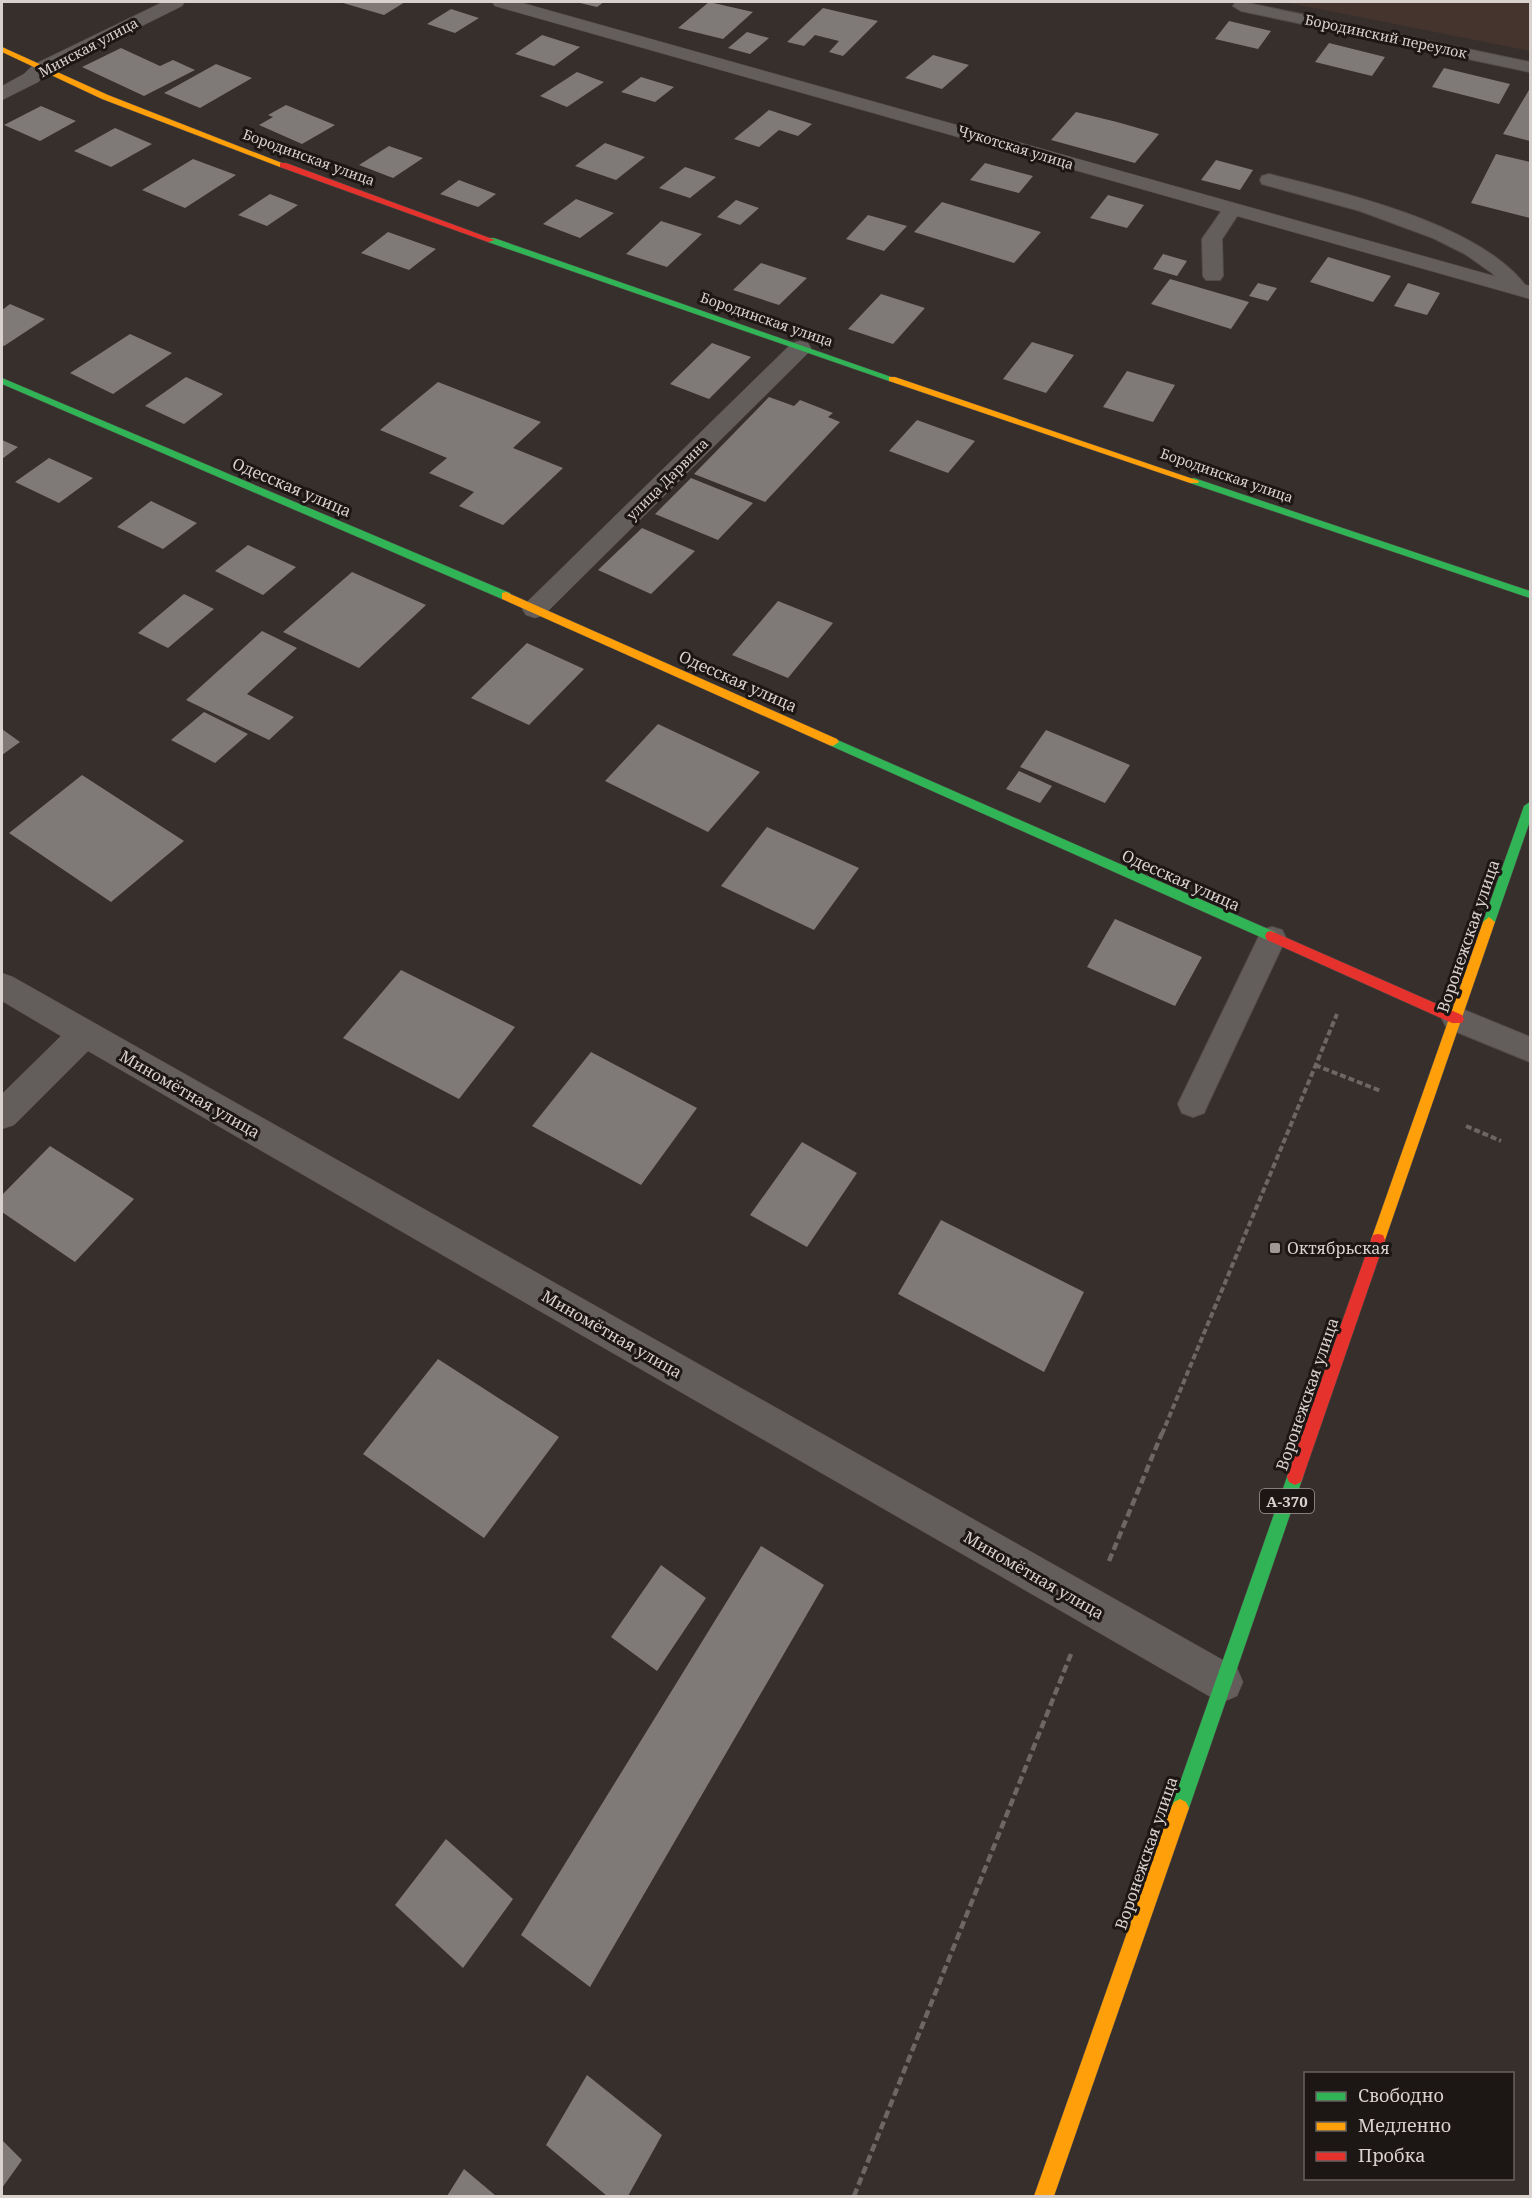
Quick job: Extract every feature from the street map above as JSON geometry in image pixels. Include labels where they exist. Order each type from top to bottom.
[{"type":"main road","name":"Бородинская улица","points":[[2,49],[40,69],[161,120],[436,220],[800,348],[1530,595]]},
{"type":"main road","name":"Одесская улица","points":[[2,381],[535,609],[1457,1019]]},
{"type":"main road","name":"Воронежская улица","points":[[1044,2196],[1530,806]]},
{"type":"street","name":"Минская улица","points":[[2,94],[31,78],[40,69],[177,2]]},
{"type":"street","name":"Чукотская улица","points":[[501,2],[864,102],[1232,210],[1524,291]]},
{"type":"street","name":"улица Дарвина","points":[[535,609],[800,348]]},
{"type":"street","name":"Миномётная улица","points":[[2,986],[1223,1682]]},
{"type":"street","points":[[2,1115],[84,1034]]},
{"type":"lane","name":"Бородинский переулок","points":[[1241,6],[1530,67]]},
{"type":"lane","points":[[1269,180],[1364,205],[1438,235],[1488,261],[1524,291]]},
{"type":"lane","points":[[1214,276],[1212,239],[1232,210]]},
{"type":"lane","points":[[1193,1104],[1272,938]]},
{"type":"lane","points":[[1457,1019],[1530,1050]]},
{"type":"shaded area","points":[[1284,2],[1530,2],[1530,51]]},
{"type":"building","points":[[405,2],[384,15],[343,3]]},
{"type":"building","points":[[576,2],[604,2],[597,7]]},
{"type":"building","points":[[709,2],[753,12],[723,39],[678,28]]},
{"type":"building","points":[[823,8],[878,21],[843,56],[829,52],[839,41],[815,35],[804,46],[787,42]]},
{"type":"building","points":[[451,9],[479,18],[455,33],[427,24]]},
{"type":"building","points":[[1229,21],[1271,31],[1258,49],[1215,39]]},
{"type":"building","points":[[747,32],[769,38],[750,54],[728,48]]},
{"type":"building","points":[[542,35],[580,47],[554,66],[515,54]]},
{"type":"building","points":[[1329,43],[1385,57],[1372,76],[1315,62]]},
{"type":"building","points":[[121,48],[160,66],[173,60],[195,70],[144,96],[82,67]]},
{"type":"building","points":[[933,55],[969,65],[942,89],[905,78]]},
{"type":"building","points":[[216,64],[252,78],[200,108],[164,93]]},
{"type":"building","points":[[1444,68],[1510,84],[1499,104],[1432,87]]},
{"type":"building","points":[[577,72],[604,82],[567,107],[540,96]]},
{"type":"building","points":[[641,77],[674,87],[655,102],[621,92]]},
{"type":"building","points":[[1529,90],[1530,141],[1503,134]]},
{"type":"building","points":[[286,105],[335,125],[302,144],[259,125],[273,117],[268,115]]},
{"type":"building","points":[[41,106],[76,121],[40,141],[4,125]]},
{"type":"building","points":[[769,110],[812,124],[798,136],[779,130],[759,147],[734,139]]},
{"type":"building","points":[[1076,112],[1159,134],[1135,163],[1051,140]]},
{"type":"building","points":[[115,128],[152,144],[111,167],[74,151]]},
{"type":"building","points":[[605,143],[645,157],[616,180],[575,166]]},
{"type":"building","points":[[389,146],[423,158],[393,178],[359,165]]},
{"type":"building","points":[[1496,154],[1530,162],[1530,218],[1471,203]]},
{"type":"building","points":[[193,159],[236,175],[185,208],[142,190]]},
{"type":"building","points":[[1216,160],[1253,170],[1240,190],[1201,180]]},
{"type":"building","points":[[985,163],[1033,176],[1019,193],[970,180]]},
{"type":"building","points":[[685,167],[716,177],[690,198],[659,188]]},
{"type":"building","points":[[459,180],[496,194],[478,207],[440,194]]},
{"type":"building","points":[[270,194],[298,205],[267,226],[238,215]]},
{"type":"building","points":[[1108,195],[1144,205],[1127,228],[1090,218]]},
{"type":"building","points":[[576,199],[614,213],[580,238],[543,224]]},
{"type":"building","points":[[736,200],[759,208],[740,225],[717,217]]},
{"type":"building","points":[[942,202],[1041,232],[1014,263],[914,232]]},
{"type":"building","points":[[868,215],[907,226],[884,251],[846,239]]},
{"type":"building","points":[[661,221],[702,234],[667,267],[626,254]]},
{"type":"building","points":[[388,232],[436,249],[409,270],[361,253]]},
{"type":"building","points":[[1163,254],[1187,261],[1177,276],[1153,269]]},
{"type":"building","points":[[1328,257],[1391,276],[1373,302],[1310,282]]},
{"type":"building","points":[[761,263],[807,278],[779,305],[733,290]]},
{"type":"building","points":[[1170,279],[1249,302],[1231,329],[1151,304]]},
{"type":"building","points":[[1258,283],[1277,288],[1268,301],[1249,296]]},
{"type":"building","points":[[1408,283],[1440,293],[1427,315],[1394,306]]},
{"type":"building","points":[[881,294],[925,308],[893,344],[848,329]]},
{"type":"building","points":[[10,304],[45,319],[4,346],[2,345],[2,310]]},
{"type":"building","points":[[130,334],[172,353],[113,394],[70,373]]},
{"type":"building","points":[[1032,342],[1074,355],[1046,393],[1003,379]]},
{"type":"building","points":[[712,343],[751,357],[709,399],[670,384]]},
{"type":"building","points":[[1127,371],[1175,385],[1153,422],[1103,407]]},
{"type":"building","points":[[186,377],[223,394],[184,424],[145,406]]},
{"type":"building","points":[[438,382],[541,422],[513,448],[563,468],[503,525],[459,506],[474,492],[429,473],[447,458],[380,430]]},
{"type":"building","points":[[769,397],[794,406],[800,400],[833,413],[828,417],[840,422],[765,502],[694,474]]},
{"type":"building","points":[[917,420],[975,441],[948,473],[889,451]]},
{"type":"building","points":[[2,440],[18,447],[2,459]]},
{"type":"building","points":[[49,458],[93,478],[59,503],[15,482]]},
{"type":"building","points":[[691,478],[753,503],[718,540],[655,514]]},
{"type":"building","points":[[151,501],[197,523],[163,549],[117,527]]},
{"type":"building","points":[[642,528],[695,551],[651,594],[598,570]]},
{"type":"building","points":[[248,545],[296,567],[263,595],[215,571]]},
{"type":"building","points":[[352,572],[426,605],[359,668],[283,632]]},
{"type":"building","points":[[184,594],[214,609],[168,648],[138,633]]},
{"type":"building","points":[[778,601],[833,623],[788,678],[732,655]]},
{"type":"building","points":[[262,631],[297,648],[247,694],[294,717],[269,740],[186,700]]},
{"type":"building","points":[[527,643],[584,669],[529,725],[471,698]]},
{"type":"building","points":[[204,712],[248,734],[215,763],[171,740]]},
{"type":"building","points":[[658,724],[760,772],[708,832],[605,781]]},
{"type":"building","points":[[2,729],[20,742],[2,755]]},
{"type":"building","points":[[1046,730],[1130,765],[1105,803],[1020,767]]},
{"type":"building","points":[[1019,771],[1052,786],[1040,803],[1006,789]]},
{"type":"building","points":[[82,775],[184,841],[111,902],[9,833]]},
{"type":"building","points":[[767,827],[859,868],[814,930],[721,886]]},
{"type":"building","points":[[1115,919],[1202,957],[1175,1006],[1087,967]]},
{"type":"building","points":[[401,970],[515,1027],[459,1099],[343,1038]]},
{"type":"building","points":[[591,1052],[697,1108],[641,1185],[532,1126]]},
{"type":"building","points":[[802,1142],[857,1173],[807,1247],[750,1215]]},
{"type":"building","points":[[50,1146],[134,1199],[75,1262],[2,1212],[2,1195]]},
{"type":"building","points":[[941,1220],[1084,1292],[1044,1372],[898,1294]]},
{"type":"building","points":[[438,1359],[559,1437],[484,1538],[363,1454]]},
{"type":"building","points":[[761,1546],[824,1585],[590,1987],[521,1935]]},
{"type":"building","points":[[661,1565],[706,1598],[657,1671],[611,1637]]},
{"type":"building","points":[[446,1839],[513,1899],[463,1968],[395,1905]]},
{"type":"building","points":[[587,2075],[662,2135],[628,2196],[607,2196],[546,2145]]},
{"type":"building","points":[[2,2140],[22,2160],[2,2188]]},
{"type":"building","points":[[464,2169],[496,2196],[447,2196]]},
{"type":"traffic: fast","points":[[491,240],[892,379]]},
{"type":"traffic: fast","points":[[2,381],[506,596]]},
{"type":"traffic: fast","points":[[1194,481],[1530,595]]},
{"type":"traffic: fast","points":[[833,742],[1271,936]]},
{"type":"traffic: fast","points":[[1489,922],[1530,806]]},
{"type":"traffic: fast","points":[[1180,1808],[1295,1477]]},
{"type":"traffic: slow","points":[[2,49],[105,97],[283,165]]},
{"type":"traffic: slow","points":[[892,379],[1194,481]]},
{"type":"traffic: slow","points":[[506,596],[833,742]]},
{"type":"traffic: slow","points":[[1378,1240],[1489,922]]},
{"type":"traffic: slow","points":[[1044,2196],[1180,1808]]},
{"type":"traffic: jam","points":[[283,165],[491,240]]},
{"type":"traffic: jam","points":[[1271,936],[1457,1019]]},
{"type":"traffic: jam","points":[[1295,1477],[1378,1240]]},
{"type":"place","name":"Октябрьская","points":[[1275,1248]]}]
